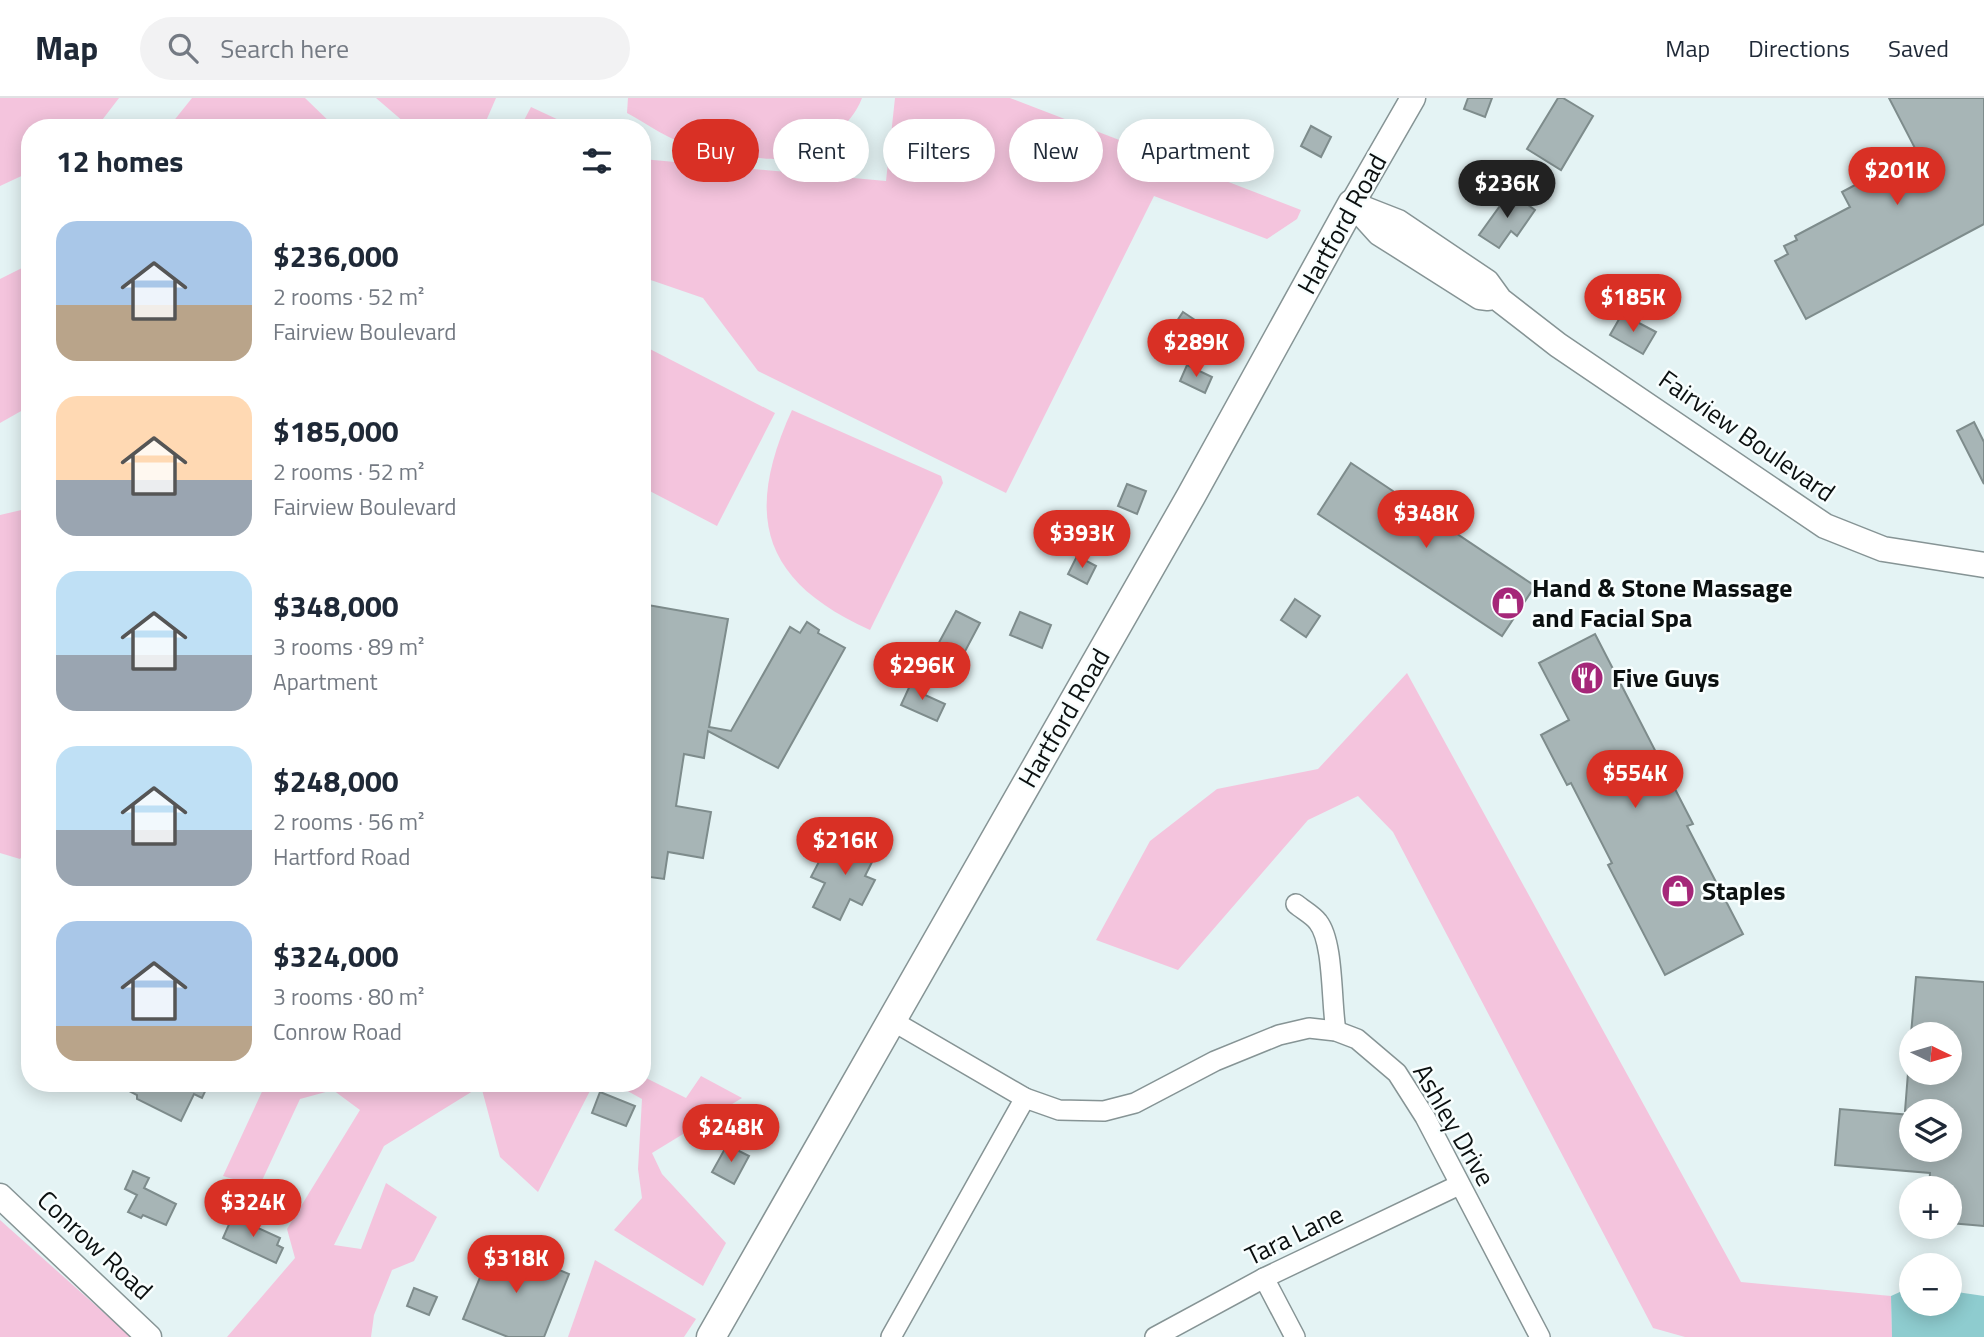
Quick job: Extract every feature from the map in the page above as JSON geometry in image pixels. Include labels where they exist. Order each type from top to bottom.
[{"type":"main road","name":"Hartford Road","points":[[711,1337],[1191,496],[1352,204]]},
{"type":"street","name":"Hartford Road","points":[[1352,204],[1413,98]]},
{"type":"street","name":"Fairview Boulevard","points":[[1352,204],[1379,233],[1480,297],[1500,300],[1558,345],[1825,526],[1883,549],[1984,565]]},
{"type":"street","points":[[1296,904],[1318,922],[1325,936],[1330,953],[1331,1003],[1336,1031]]},
{"type":"street","name":"Ashley Drive","points":[[891,1020],[1025,1098],[1059,1110],[1104,1111],[1135,1103],[1214,1061],[1279,1035],[1309,1028],[1336,1031],[1357,1039],[1397,1073],[1425,1117],[1540,1337]]},
{"type":"street","points":[[891,1337],[1025,1098]]},
{"type":"street","name":"Tara Lane","points":[[1155,1337],[1264,1278],[1459,1185]]},
{"type":"street","name":"Conrow Road","points":[[0,1196],[149,1337]]},
{"type":"street","points":[[1264,1278],[1295,1337]]},
{"type":"shaded area","points":[[0,98],[119,98],[103,119],[21,119],[21,176],[0,186]]},
{"type":"shaded area","points":[[192,98],[305,98],[327,119],[175,119]]},
{"type":"shaded area","points":[[376,98],[496,98],[487,119],[400,119]]},
{"type":"shaded area","points":[[628,98],[862,98],[850,119],[773,119],[773,159],[759,158],[759,119],[672,119],[672,138],[651,127],[651,119],[637,119],[627,113]]},
{"type":"shaded area","points":[[895,98],[1010,98],[1065,119],[1009,119],[1009,182],[1103,182],[1103,134],[1117,139],[1117,182],[1228,182],[1301,210],[1297,219],[1267,239],[1154,196],[1006,493],[758,371],[703,298],[651,280],[651,160],[672,162],[672,182],[759,182],[759,170],[773,171],[773,182],[869,182],[869,179],[883,182],[995,182],[995,119],[893,119]]},
{"type":"shaded area","points":[[531,107],[557,119],[525,119]]},
{"type":"shaded area","points":[[21,268],[21,411],[0,423],[0,279]]},
{"type":"shaded area","points":[[651,350],[775,413],[717,526],[651,492]]},
{"type":"shaded area","points":[[792,410],[941,476],[943,483],[870,630],[833,611],[805,590],[785,567],[772,541],[767,513],[769,482],[777,448]]},
{"type":"shaded area","points":[[21,510],[20,859],[0,853],[0,515]]},
{"type":"shaded area","points":[[1407,673],[1741,1282],[1891,1296],[1892,1337],[1685,1337],[1653,1328],[1393,832],[1358,796],[1308,820],[1178,970],[1096,940],[1150,841],[1217,789],[1318,769]]},
{"type":"shaded area","points":[[701,1076],[742,1098],[652,1153],[662,1174],[726,1243],[703,1286],[614,1230],[642,1198],[638,1169],[642,1099],[629,1092],[651,1092],[651,1080],[686,1098]]},
{"type":"shaded area","points":[[262,1092],[326,1092],[300,1099],[259,1187],[223,1176]]},
{"type":"shaded area","points":[[336,1092],[471,1092],[384,1146],[334,1245],[361,1249],[386,1183],[437,1217],[414,1261],[392,1270],[374,1315],[371,1337],[227,1337],[295,1258],[287,1229],[360,1110]]},
{"type":"shaded area","points":[[483,1092],[589,1092],[538,1192],[500,1157]]},
{"type":"shaded area","points":[[0,1220],[131,1337],[0,1337]]},
{"type":"shaded area","points":[[595,1260],[696,1319],[684,1337],[568,1337]]},
{"type":"water","points":[[1899,1292],[1899,1316],[1962,1316],[1962,1293],[1984,1296],[1984,1337],[1892,1337],[1891,1296]]},
{"type":"building","points":[[1468,98],[1492,98],[1485,117],[1464,109]]},
{"type":"building","points":[[1558,98],[1563,98],[1593,116],[1561,170],[1527,149]]},
{"type":"building","points":[[1889,98],[1984,98],[1984,224],[1806,319],[1775,261],[1788,254],[1784,246],[1797,240],[1795,236],[1850,207],[1842,192],[1917,152]]},
{"type":"building","points":[[1311,126],[1331,137],[1321,157],[1301,146]]},
{"type":"building","points":[[1510,192],[1535,210],[1517,236],[1511,231],[1499,248],[1479,235]]},
{"type":"building","points":[[1183,312],[1204,326],[1192,343],[1171,330]]},
{"type":"building","points":[[1622,314],[1656,332],[1643,354],[1610,335]]},
{"type":"building","points":[[1187,365],[1212,377],[1205,393],[1180,381]]},
{"type":"building","points":[[1974,422],[1984,442],[1984,484],[1957,431]]},
{"type":"building","points":[[1351,463],[1535,586],[1502,636],[1318,514]]},
{"type":"building","points":[[1127,484],[1146,491],[1137,514],[1118,506]]},
{"type":"building","points":[[1077,556],[1096,566],[1087,584],[1068,574]]},
{"type":"building","points":[[1295,599],[1320,616],[1306,637],[1281,620]]},
{"type":"building","points":[[651,606],[728,619],[709,727],[731,731],[790,627],[800,633],[807,622],[819,630],[818,633],[845,648],[778,768],[708,731],[704,758],[684,754],[676,806],[711,812],[703,858],[668,852],[664,879],[651,877]]},
{"type":"building","points":[[956,611],[980,623],[953,674],[929,661]]},
{"type":"building","points":[[1020,612],[1051,625],[1042,648],[1010,635]]},
{"type":"building","points":[[1595,634],[1693,824],[1687,826],[1743,934],[1665,975],[1608,865],[1612,863],[1571,783],[1567,785],[1541,735],[1569,720],[1539,663]]},
{"type":"building","points":[[912,681],[928,688],[925,695],[945,704],[937,721],[901,705]]},
{"type":"building","points":[[854,833],[880,846],[865,876],[875,880],[862,905],[850,899],[840,920],[813,907],[825,883],[811,877],[824,852],[840,860]]},
{"type":"building","points":[[1916,977],[1984,982],[1984,1226],[1962,1224],[1962,1176],[1930,1176],[1930,1173],[1835,1165],[1840,1109],[1899,1114],[1899,1162],[1962,1162],[1962,1099],[1906,1099],[1907,1085],[1962,1085],[1962,1022],[1912,1022]]},
{"type":"building","points":[[131,1092],[205,1092],[202,1098],[194,1094],[181,1121],[137,1099],[137,1095]]},
{"type":"building","points":[[600,1092],[635,1106],[626,1126],[592,1113]]},
{"type":"building","points":[[727,1145],[749,1156],[734,1184],[712,1172]]},
{"type":"building","points":[[133,1171],[149,1178],[144,1188],[176,1204],[166,1225],[128,1212],[137,1195],[125,1189]]},
{"type":"building","points":[[234,1213],[249,1220],[247,1223],[280,1238],[277,1245],[283,1248],[276,1263],[223,1238]]},
{"type":"building","points":[[494,1243],[569,1274],[544,1337],[508,1337],[463,1319]]},
{"type":"building","points":[[414,1288],[437,1297],[429,1315],[407,1306]]},
{"type":"place","name":"Hand & Stone Massage and Facial Spa","points":[[1508,603]]},
{"type":"place","name":"Five Guys","points":[[1587,678]]},
{"type":"place","name":"Staples","points":[[1678,891]]}]
